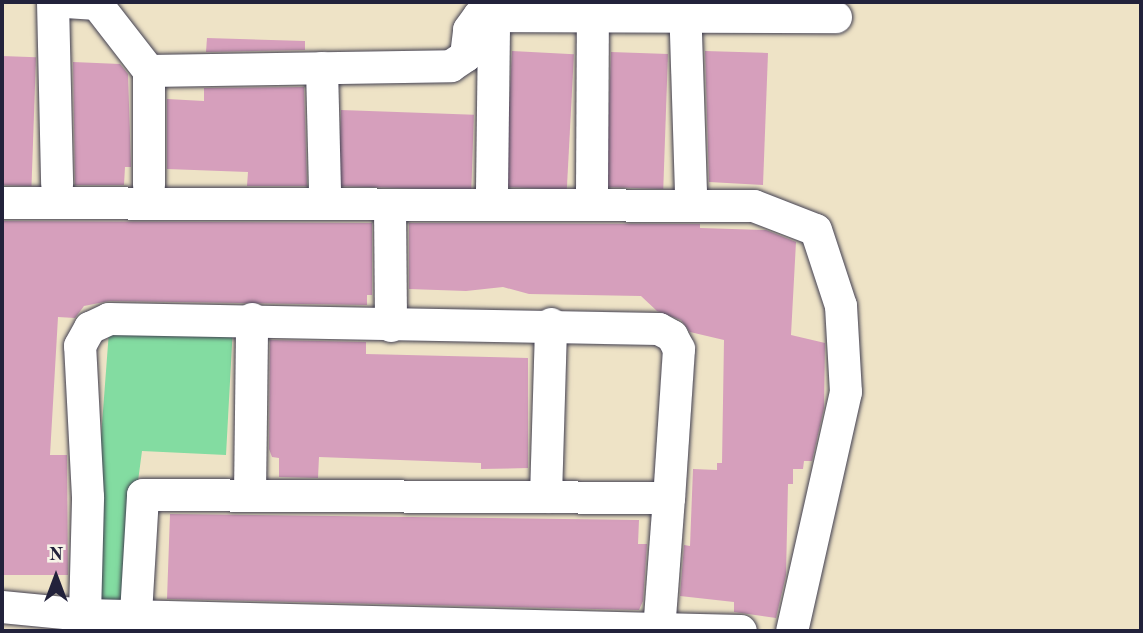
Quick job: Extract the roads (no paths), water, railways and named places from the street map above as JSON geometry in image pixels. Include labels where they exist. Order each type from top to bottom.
[{"type":"street","points":[[53,2],[57,184]]},
{"type":"street","points":[[65,2],[99,3],[149,71],[149,185]]},
{"type":"street","points":[[149,71],[451,66],[466,56],[474,21],[486,6]]},
{"type":"street","points":[[486,6],[593,14],[772,8],[836,17]]},
{"type":"street","points":[[486,6],[492,191]]},
{"type":"street","points":[[686,9],[691,194]]},
{"type":"street","points":[[592,192],[593,14]]},
{"type":"street","points":[[322,68],[325,188]]},
{"type":"street","points":[[2,182],[774,194]]},
{"type":"street","points":[[2,203],[754,206],[816,230],[841,306],[846,392],[792,631]]},
{"type":"street","points":[[390,205],[391,326]]},
{"type":"street","points":[[82,623],[88,497],[80,346],[83,336],[109,319],[252,319],[391,326],[551,324],[643,327],[672,336],[678,349],[659,629]]},
{"type":"street","points":[[250,495],[252,319]]},
{"type":"street","points":[[546,497],[551,324]]},
{"type":"street","points":[[136,624],[144,495],[669,498]]},
{"type":"street","points":[[2,607],[82,623],[741,631]]}]
